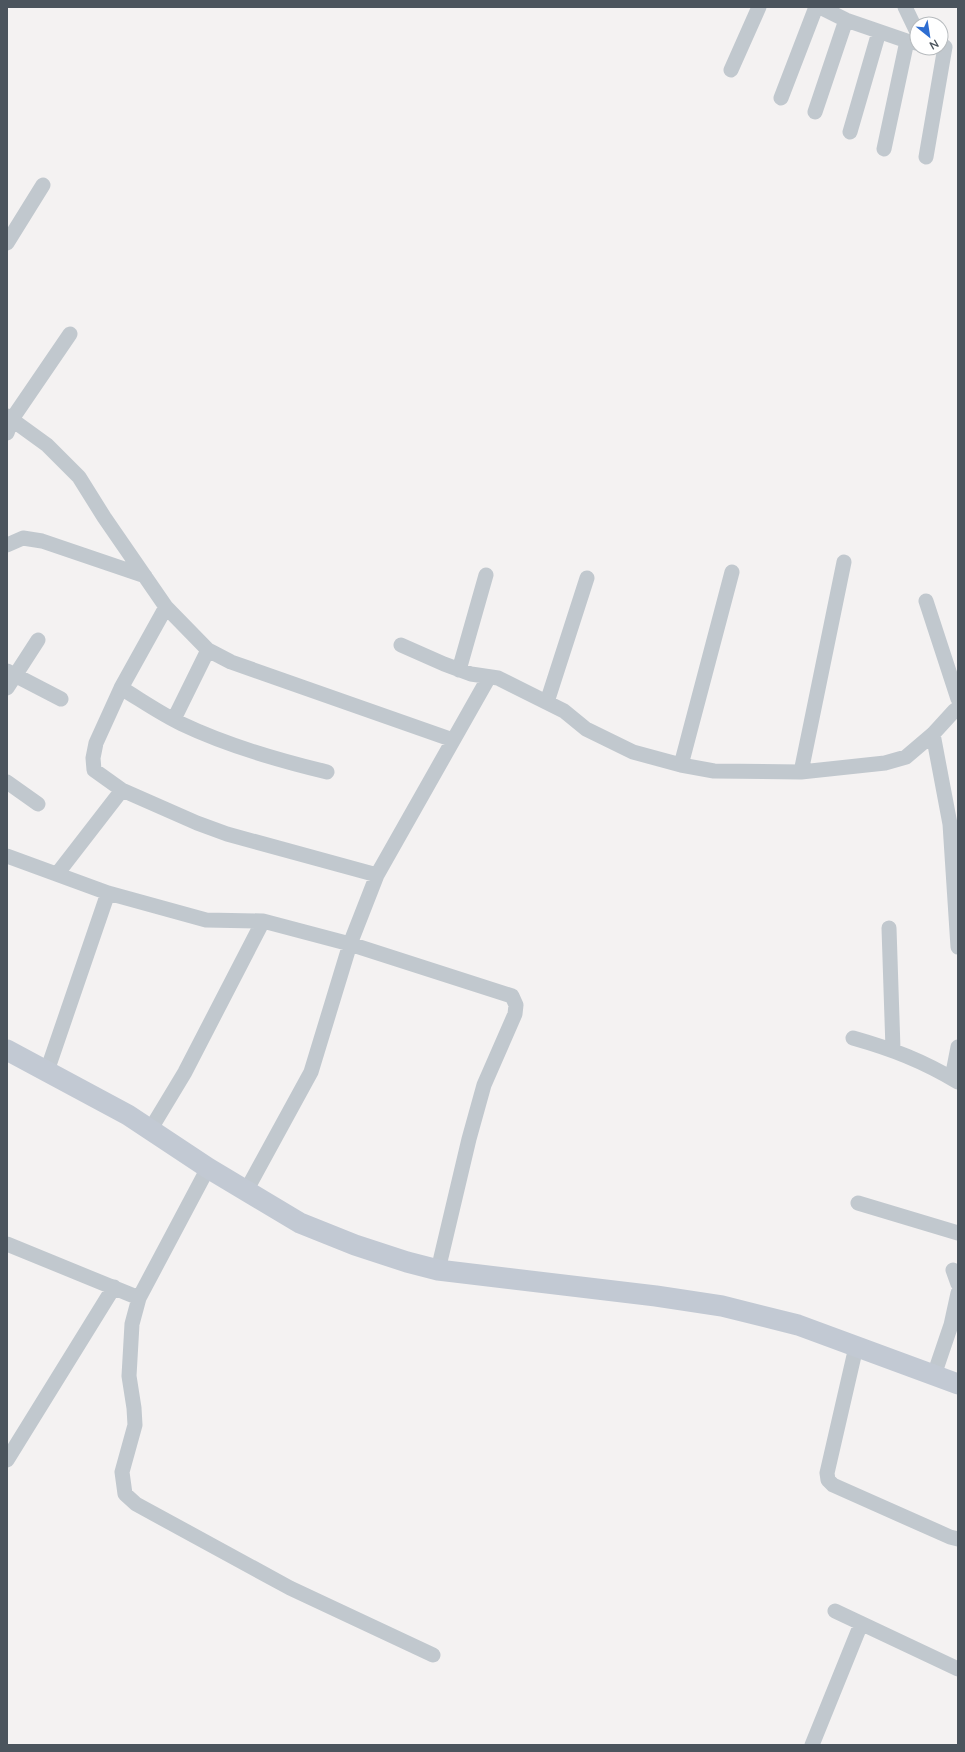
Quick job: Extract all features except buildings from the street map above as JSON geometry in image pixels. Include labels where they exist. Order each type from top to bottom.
[{"type":"main road","points":[[7,1050],[128,1115],[208,1168],[300,1223],[355,1245],[407,1262],[438,1270],[656,1296],[722,1306],[798,1325],[958,1384]]},
{"type":"street","points":[[732,70],[760,7]]},
{"type":"street","points":[[781,98],[816,7]]},
{"type":"street","points":[[820,7],[846,20],[879,32],[909,38]]},
{"type":"street","points":[[905,7],[909,21]]},
{"type":"street","points":[[814,112],[846,20]]},
{"type":"street","points":[[850,132],[879,32]]},
{"type":"street","points":[[884,149],[909,56]]},
{"type":"street","points":[[926,157],[946,56]]},
{"type":"street","points":[[7,242],[43,185]]},
{"type":"street","points":[[7,433],[9,417],[70,334]]},
{"type":"street","points":[[9,417],[47,445],[79,477],[104,517],[166,607],[208,650],[231,662],[453,740]]},
{"type":"street","points":[[7,545],[23,538],[42,541],[145,576]]},
{"type":"street","points":[[801,772],[844,562]]},
{"type":"street","points":[[681,765],[732,572]]},
{"type":"street","points":[[459,670],[486,575]]},
{"type":"street","points":[[547,702],[587,578]]},
{"type":"street","points":[[926,601],[958,699]]},
{"type":"street","points":[[166,607],[121,688],[96,743],[93,758],[94,770],[122,790],[197,823],[227,834],[377,875]]},
{"type":"street","points":[[38,640],[9,678],[61,699]]},
{"type":"street","points":[[401,645],[459,670],[498,678],[564,711],[586,729],[633,752],[681,765],[714,771],[801,772],[885,763],[906,757],[934,734],[958,708]]},
{"type":"street","points":[[174,720],[208,650]]},
{"type":"street","points":[[246,1191],[311,1072],[350,944],[377,875],[489,677]]},
{"type":"street","points":[[121,688],[174,720],[206,734],[280,761],[327,772]]},
{"type":"street","points":[[934,734],[950,824],[958,947]]},
{"type":"street","points":[[7,782],[38,804]]},
{"type":"street","points":[[57,874],[122,790]]},
{"type":"street","points":[[7,856],[108,893],[206,920],[263,921],[350,944],[512,996],[516,1005],[515,1014],[484,1085],[469,1139],[438,1270]]},
{"type":"street","points":[[48,1071],[108,893]]},
{"type":"street","points":[[150,1130],[185,1072],[263,921]]},
{"type":"street","points":[[889,928],[893,1050]]},
{"type":"street","points":[[853,1038],[893,1050],[928,1065],[955,1080],[958,1047]]},
{"type":"street","points":[[208,1168],[139,1298],[132,1324],[129,1376],[135,1425],[122,1472],[125,1494],[136,1504],[290,1588],[433,1655]]},
{"type":"street","points":[[858,1203],[958,1233]]},
{"type":"street","points":[[7,1244],[139,1298]]},
{"type":"street","points":[[7,1460],[114,1287]]},
{"type":"street","points":[[934,1375],[951,1325],[958,1293]]},
{"type":"street","points":[[856,1347],[827,1473],[828,1480],[833,1484],[950,1537],[958,1539]]},
{"type":"street","points":[[835,1611],[958,1669]]},
{"type":"street","points":[[816,1744],[861,1624]]}]
